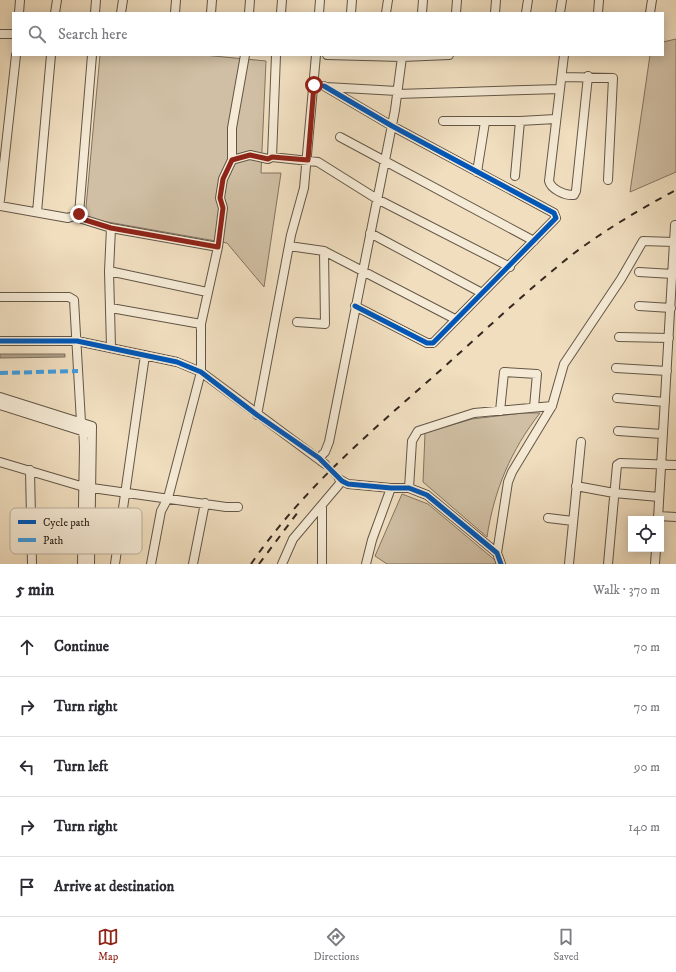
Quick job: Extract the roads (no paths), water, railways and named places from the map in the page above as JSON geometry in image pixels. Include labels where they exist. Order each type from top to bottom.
[{"type":"street","points":[[19,12],[20,0]]},
{"type":"street","points":[[55,12],[57,0]]},
{"type":"street","points":[[95,12],[96,0]]},
{"type":"street","points":[[121,12],[123,0]]},
{"type":"street","points":[[175,12],[176,0]]},
{"type":"street","points":[[211,12],[212,0]]},
{"type":"street","points":[[249,12],[250,0]]},
{"type":"street","points":[[281,12],[282,0]]},
{"type":"street","points":[[319,12],[320,0]]},
{"type":"street","points":[[351,12],[352,0]]},
{"type":"street","points":[[386,12],[388,0]]},
{"type":"street","points":[[422,12],[423,0]]},
{"type":"street","points":[[456,12],[457,0]]},
{"type":"street","points":[[495,12],[496,0]]},
{"type":"street","points":[[526,12],[528,0]]},
{"type":"street","points":[[560,12],[562,0]]},
{"type":"street","points":[[598,12],[599,0]]},
{"type":"street","points":[[650,12],[652,0]]},
{"type":"street","points":[[0,34],[12,34]]},
{"type":"street","points":[[0,200],[16,56]]},
{"type":"street","points":[[37,212],[51,56]]},
{"type":"street","points":[[92,56],[79,214],[82,219],[111,228],[218,247]]},
{"type":"street","points":[[151,564],[161,511],[168,498],[201,372],[202,324],[207,292],[218,247],[223,208],[220,198],[223,179],[232,160],[232,128],[245,56]]},
{"type":"street","points":[[272,157],[276,56]]},
{"type":"street","points":[[256,415],[291,235],[304,188],[308,160],[316,56]]},
{"type":"street","points":[[346,56],[418,56]]},
{"type":"street","points":[[564,56],[555,119],[549,183],[566,195],[574,195],[576,191],[588,76]]},
{"type":"street","points":[[0,341],[77,341],[177,362],[201,372],[256,415],[322,461],[330,442],[362,269],[392,126],[402,57]]},
{"type":"street","points":[[562,77],[611,77],[614,81],[608,180]]},
{"type":"street","points":[[314,85],[397,93],[560,89]]},
{"type":"street","points":[[324,86],[392,126],[554,213],[555,220],[510,267],[431,344],[355,306]]},
{"type":"street","points":[[443,121],[485,122],[555,119]]},
{"type":"street","points":[[515,176],[520,121]]},
{"type":"street","points":[[477,172],[485,122]]},
{"type":"street","points":[[340,137],[534,241]]},
{"type":"street","points":[[232,160],[250,155],[268,159],[272,157],[318,162],[377,199],[510,267]]},
{"type":"street","points":[[0,206],[68,218],[79,214]]},
{"type":"street","points":[[658,516],[675,225]]},
{"type":"street","points":[[111,228],[109,271],[111,347]]},
{"type":"street","points":[[370,233],[482,293]]},
{"type":"street","points":[[501,564],[497,553],[508,482],[552,406],[556,397],[559,377],[564,364],[621,279],[643,241],[674,242]]},
{"type":"street","points":[[289,246],[324,251],[362,269],[455,319]]},
{"type":"street","points":[[297,322],[325,324],[324,251]]},
{"type":"street","points":[[109,271],[207,292]]},
{"type":"street","points":[[638,272],[673,274]]},
{"type":"street","points":[[0,297],[68,297],[74,300],[89,508]]},
{"type":"street","points":[[640,306],[671,308]]},
{"type":"street","points":[[111,308],[202,324]]},
{"type":"street","points":[[619,337],[669,338]]},
{"type":"street","points":[[122,508],[144,354]]},
{"type":"street","points":[[616,368],[667,371]]},
{"type":"street","points":[[500,411],[504,372],[537,374],[534,407]]},
{"type":"street","points":[[0,397],[92,426],[86,508]]},
{"type":"street","points":[[617,398],[665,402]]},
{"type":"street","points":[[0,405],[92,435]]},
{"type":"street","points":[[409,488],[412,441],[418,431],[474,413],[552,406]]},
{"type":"street","points":[[618,431],[662,434]]},
{"type":"street","points":[[570,564],[581,442]]},
{"type":"street","points":[[661,465],[676,459]]},
{"type":"street","points":[[0,462],[88,488],[124,491],[226,507],[238,507]]},
{"type":"street","points":[[608,564],[616,466],[618,464],[676,465]]},
{"type":"street","points":[[30,470],[31,508]]},
{"type":"street","points":[[282,564],[293,539],[322,505],[340,480],[348,484],[409,488],[427,495],[497,553]]},
{"type":"street","points":[[576,486],[614,493],[659,497]]},
{"type":"street","points":[[366,564],[372,540],[391,488]]},
{"type":"street","points":[[193,564],[205,503]]},
{"type":"street","points":[[322,505],[322,564]]},
{"type":"street","points":[[664,517],[676,517]]},
{"type":"street","points":[[548,518],[573,521]]},
{"type":"street","points":[[655,564],[656,552]]},
{"type":"street","points":[[32,554],[32,564]]},
{"type":"street","points":[[82,564],[83,554]]},
{"type":"street","points":[[90,554],[90,564]]},
{"type":"street","points":[[115,564],[116,554]]},
{"type":"tunnel","points":[[325,464],[339,479]]},
{"type":"railway","points":[[251,564],[291,512],[336,464],[520,298],[585,245],[623,220],[676,190]]},
{"type":"railway","points":[[259,564],[298,512]]}]
